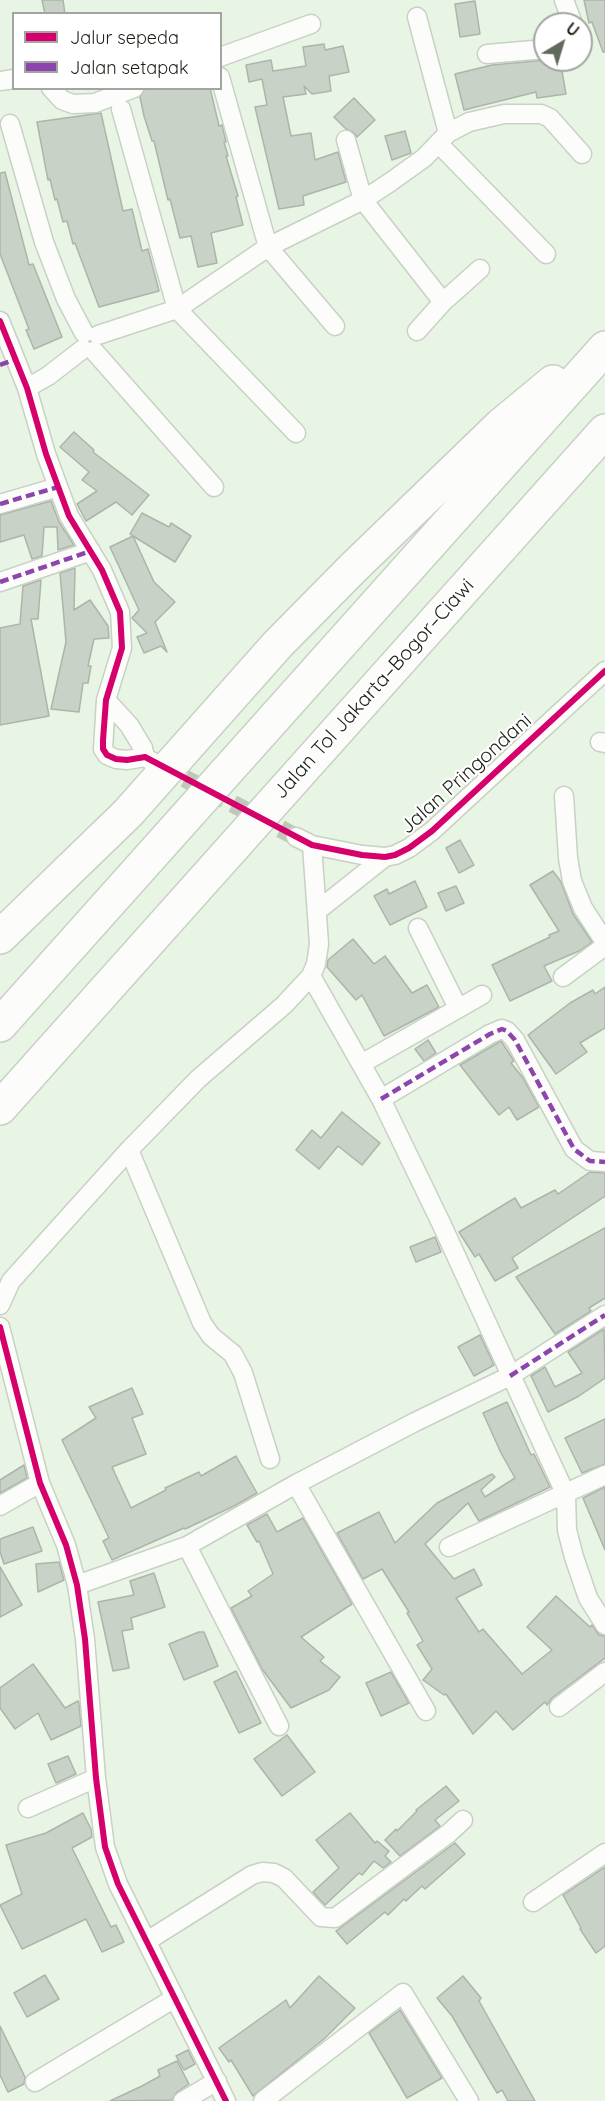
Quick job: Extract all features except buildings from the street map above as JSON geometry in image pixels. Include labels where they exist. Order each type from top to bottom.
[{"type":"highway","points":[[0,937],[128,813],[278,644],[354,567],[501,425],[605,339]]},
{"type":"highway","points":[[0,1025],[605,348]]},
{"type":"highway","name":"Jalan Tol Jakarta–Bogor–Ciawi","points":[[0,1108],[605,431]]},
{"type":"street","points":[[417,17],[443,139],[546,254]]},
{"type":"street","points":[[222,56],[311,24]]},
{"type":"street","points":[[487,54],[533,51]]},
{"type":"street","points":[[222,84],[268,247],[335,326]]},
{"type":"street","points":[[53,90],[62,100],[73,104],[95,103],[129,90]]},
{"type":"street","points":[[121,109],[177,309],[296,434]]},
{"type":"street","points":[[27,388],[48,376],[90,342],[177,309],[268,247],[363,200],[415,165],[457,127],[504,114],[541,114],[550,118],[582,154]]},
{"type":"street","points":[[10,124],[44,242],[66,299],[90,342],[214,487]]},
{"type":"street","points":[[346,140],[363,200],[443,302]]},
{"type":"street","points":[[417,331],[443,302],[480,269]]},
{"type":"street","points":[[0,321],[8,362],[27,388],[46,454],[69,516],[91,551],[116,599],[120,612],[123,631],[122,648],[106,700],[103,749],[107,755],[116,759],[152,762],[129,725],[106,700]]},
{"type":"street","points":[[0,504],[58,487]]},
{"type":"street","points":[[0,582],[91,551]]},
{"type":"street","name":"Jalan Pringondani","points":[[317,911],[304,841],[362,855],[385,857],[409,848],[432,831],[605,670]]},
{"type":"street","points":[[563,977],[605,944],[583,908],[572,880],[568,858],[564,796]]},
{"type":"street","points":[[2,1295],[11,1281],[129,1150],[198,1079],[284,1005],[311,976],[316,964],[319,944],[317,911],[385,857]]},
{"type":"street","points":[[418,928],[458,1008]]},
{"type":"street","points":[[311,976],[381,1099],[441,1223],[566,1495],[567,1530],[574,1557],[588,1598],[605,1625]]},
{"type":"street","points":[[361,1064],[482,996]]},
{"type":"street","points":[[381,1099],[502,1029],[515,1040],[574,1149],[590,1161],[605,1162]]},
{"type":"street","points":[[129,1150],[202,1323],[211,1336],[233,1354],[243,1373],[270,1459]]},
{"type":"street","points":[[77,1585],[187,1546],[296,1484],[510,1376],[605,1315]]},
{"type":"street","points":[[0,1327],[40,1483],[66,1545],[77,1585],[86,1650],[101,1825],[111,1868],[226,2101]]},
{"type":"street","points":[[449,1547],[566,1495],[605,1475]]},
{"type":"street","points":[[0,1506],[40,1483]]},
{"type":"street","points":[[296,1484],[426,1711]]},
{"type":"street","points":[[187,1546],[279,1726]]},
{"type":"street","points":[[559,1707],[605,1672]]},
{"type":"street","points":[[28,1808],[96,1778]]},
{"type":"street","points":[[147,1941],[252,1875],[261,1872],[274,1873],[284,1878],[321,1917],[335,1918],[449,1833],[463,1820]]},
{"type":"street","points":[[533,1902],[605,1853]]},
{"type":"street","points":[[263,2101],[402,1993],[469,2101]]},
{"type":"street","points":[[34,2082],[175,1998]]},
{"type":"street","points":[[183,2101],[217,2081]]},
{"type":"tunnel","points":[[161,766],[296,837]]},
{"type":"marked path","points":[[0,365],[16,359]]},
{"type":"marked path","points":[[0,504],[58,487]]},
{"type":"marked path","points":[[0,582],[91,551]]},
{"type":"marked path","points":[[381,1099],[502,1029],[515,1040],[574,1149],[590,1161],[605,1162]]},
{"type":"marked path","points":[[510,1376],[605,1315]]},
{"type":"cycle path","points":[[0,321],[27,388],[46,454],[69,516],[102,570],[120,612],[122,648],[106,700],[103,749],[107,755],[127,760],[145,757],[312,845],[385,857],[409,848],[432,831],[605,671]]},
{"type":"cycle path","points":[[0,1327],[40,1483],[66,1545],[77,1585],[85,1639],[96,1778],[105,1847],[118,1884],[226,2101]]}]
